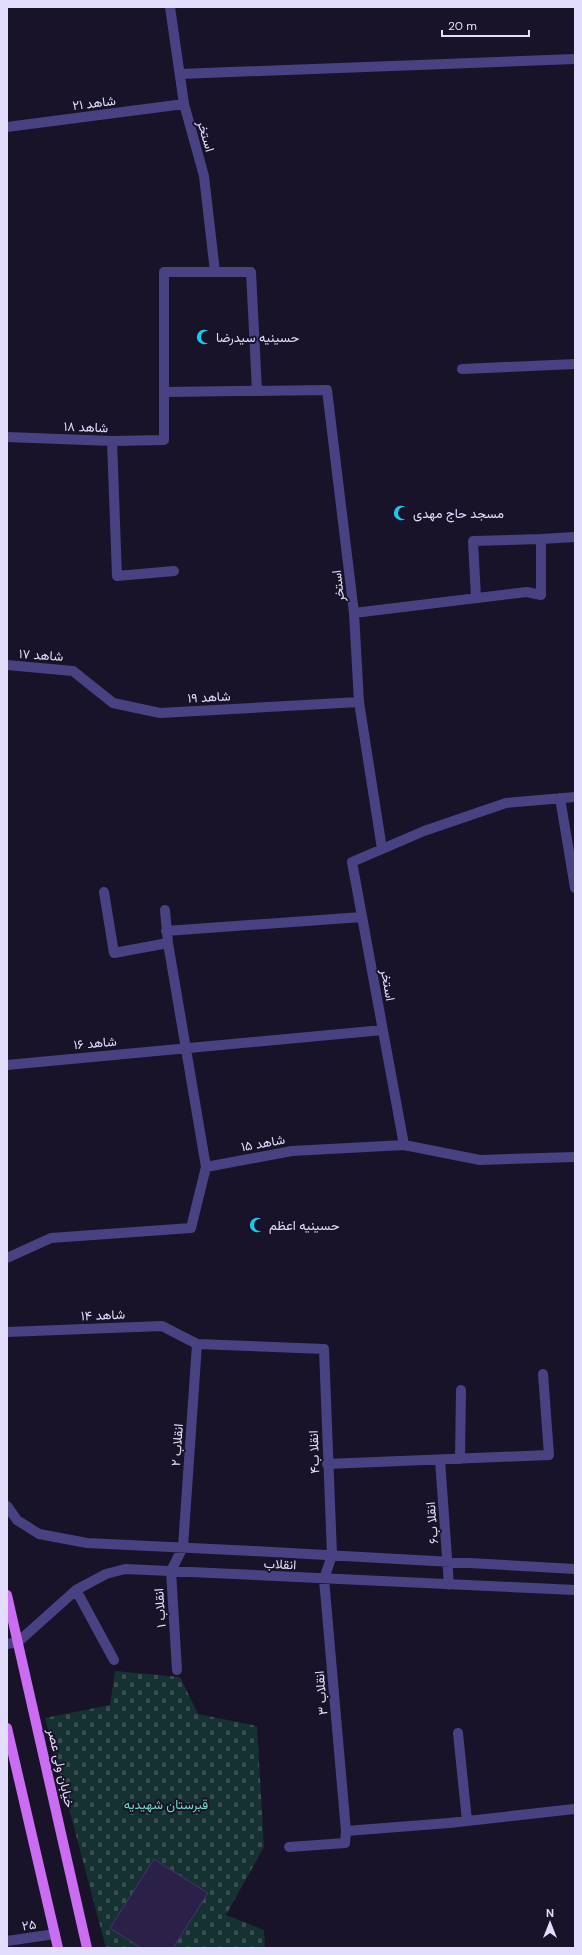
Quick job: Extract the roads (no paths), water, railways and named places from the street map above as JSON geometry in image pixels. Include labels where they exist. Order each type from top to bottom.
[{"type":"main road","name":"خیابان ولی عصر","points":[[7,1595],[88,1948]]},
{"type":"main road","points":[[7,1728],[58,1948]]},
{"type":"street","name":"استخر","points":[[170,7],[184,104],[204,176],[215,272]]},
{"type":"street","points":[[180,74],[575,59]]},
{"type":"street","name":"شاهد ۲۱","points":[[7,127],[184,104]]},
{"type":"street","points":[[164,392],[164,272],[251,272],[257,391]]},
{"type":"street","points":[[462,369],[575,364]]},
{"type":"street","name":"استخر","points":[[164,392],[327,390],[354,613],[359,702],[382,849]]},
{"type":"street","name":"شاهد ۱۸","points":[[7,437],[112,441],[164,440],[164,392]]},
{"type":"street","points":[[112,441],[117,576],[174,571]]},
{"type":"street","points":[[476,598],[473,541],[575,537]]},
{"type":"street","points":[[354,613],[527,592],[541,595],[541,539]]},
{"type":"street","name":"شاهد ۱۷","points":[[7,665],[73,671]]},
{"type":"street","name":"شاهد ۱۹","points":[[73,671],[113,703],[160,713],[359,702]]},
{"type":"street","name":"استخر","points":[[404,1145],[352,862],[424,831],[506,803],[575,797]]},
{"type":"street","points":[[560,798],[575,888]]},
{"type":"street","points":[[104,892],[114,954],[168,943]]},
{"type":"street","points":[[7,1258],[51,1238],[191,1228],[206,1167],[166,931],[165,910]]},
{"type":"street","points":[[166,931],[362,917]]},
{"type":"street","name":"شاهد ۱۶","points":[[7,1065],[383,1030]]},
{"type":"street","name":"شاهد ۱۵","points":[[206,1167],[292,1151],[404,1145],[480,1160],[575,1157]]},
{"type":"street","name":"شاهد ۱۴","points":[[7,1332],[162,1326],[197,1344]]},
{"type":"street","name":"انقلا ب۴","points":[[197,1344],[324,1349],[327,1464],[332,1555]]},
{"type":"street","name":"انقلاب ۲","points":[[183,1547],[197,1344]]},
{"type":"street","points":[[327,1464],[549,1456],[543,1374]]},
{"type":"street","points":[[460,1459],[461,1390]]},
{"type":"street","name":"انقلا ب۶","points":[[440,1460],[449,1585]]},
{"type":"street","name":"انقلاب","points":[[7,1506],[18,1520],[39,1534],[87,1543],[575,1569]]},
{"type":"street","name":"انقلاب ۱","points":[[177,1670],[171,1571],[183,1547]]},
{"type":"street","name":"انقلاب ۳","points":[[332,1555],[324,1579],[346,1831]]},
{"type":"street","name":"انقلاب","points":[[18,1642],[76,1590],[106,1574],[125,1569],[575,1590]]},
{"type":"street","points":[[76,1590],[114,1660]]},
{"type":"street","points":[[7,1644],[18,1642]]},
{"type":"street","points":[[458,1733],[467,1821]]},
{"type":"street","points":[[288,1846],[345,1843],[346,1831],[467,1821],[575,1809]]},
{"type":"street","name":"۲۵","points":[[7,1941],[55,1934]]},
{"type":"place","name":"حسینیه سیدرضا","points":[[204,337]]},
{"type":"place","name":"مسجد حاج مهدی","points":[[401,513]]},
{"type":"place","name":"حسینیه اعظم","points":[[257,1225]]},
{"type":"park label","name":"قبرستان شهیدیه","points":[[166,1804]]}]
